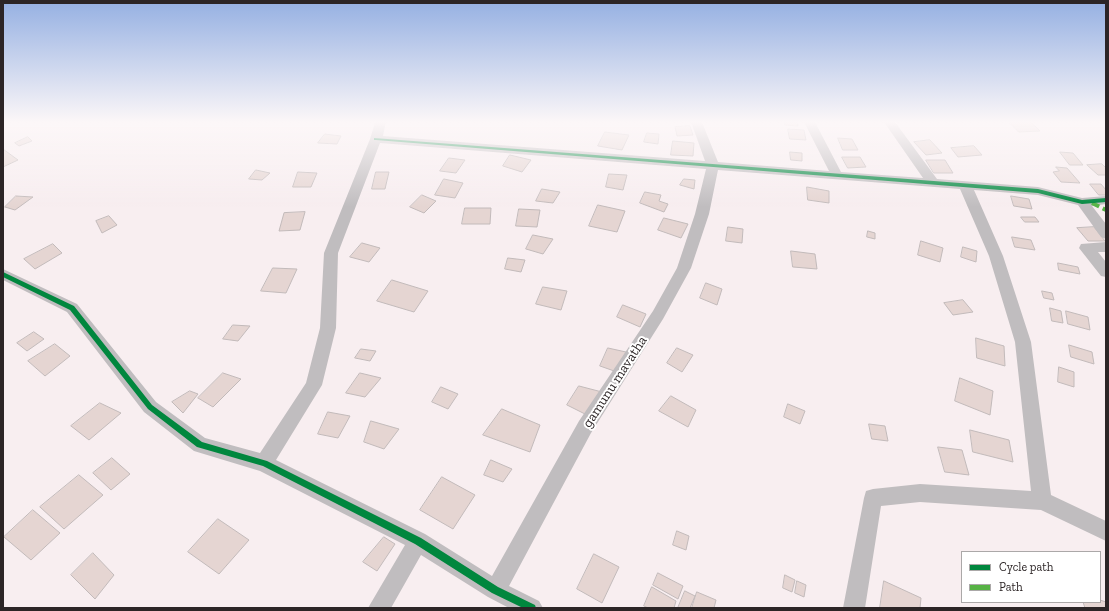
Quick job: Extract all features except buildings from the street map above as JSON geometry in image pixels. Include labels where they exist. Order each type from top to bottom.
[{"type":"street","points":[[264,464],[314,385],[328,328],[331,253],[368,151]]},
{"type":"street","points":[[579,151],[713,166],[1038,191],[1082,202],[1106,200]]},
{"type":"street","points":[[707,151],[713,166]]},
{"type":"street","points":[[825,151],[837,175]]},
{"type":"street","points":[[910,151],[933,183]]},
{"type":"street","name":"gamunu mavatha","points":[[495,590],[585,427],[658,315],[684,268],[702,214],[713,166]]},
{"type":"street","points":[[965,185],[996,256],[1023,342],[1042,502]]},
{"type":"street","points":[[1082,202],[1106,234]]},
{"type":"street","points":[[1106,247],[1086,248],[1106,272]]},
{"type":"street","points":[[3,274],[72,308],[150,407],[200,445],[264,464],[418,541],[495,590],[532,608]]},
{"type":"street","points":[[854,608],[873,498],[920,493],[1042,502],[1106,531]]},
{"type":"street","points":[[379,608],[418,541]]},
{"type":"marked path","points":[[1092,203],[1106,210]]},
{"type":"cycle path","points":[[523,151],[1038,191],[1082,202],[1106,200]]},
{"type":"cycle path","points":[[3,274],[72,308],[150,407],[200,445],[264,463],[418,541],[495,590],[532,608]]}]
